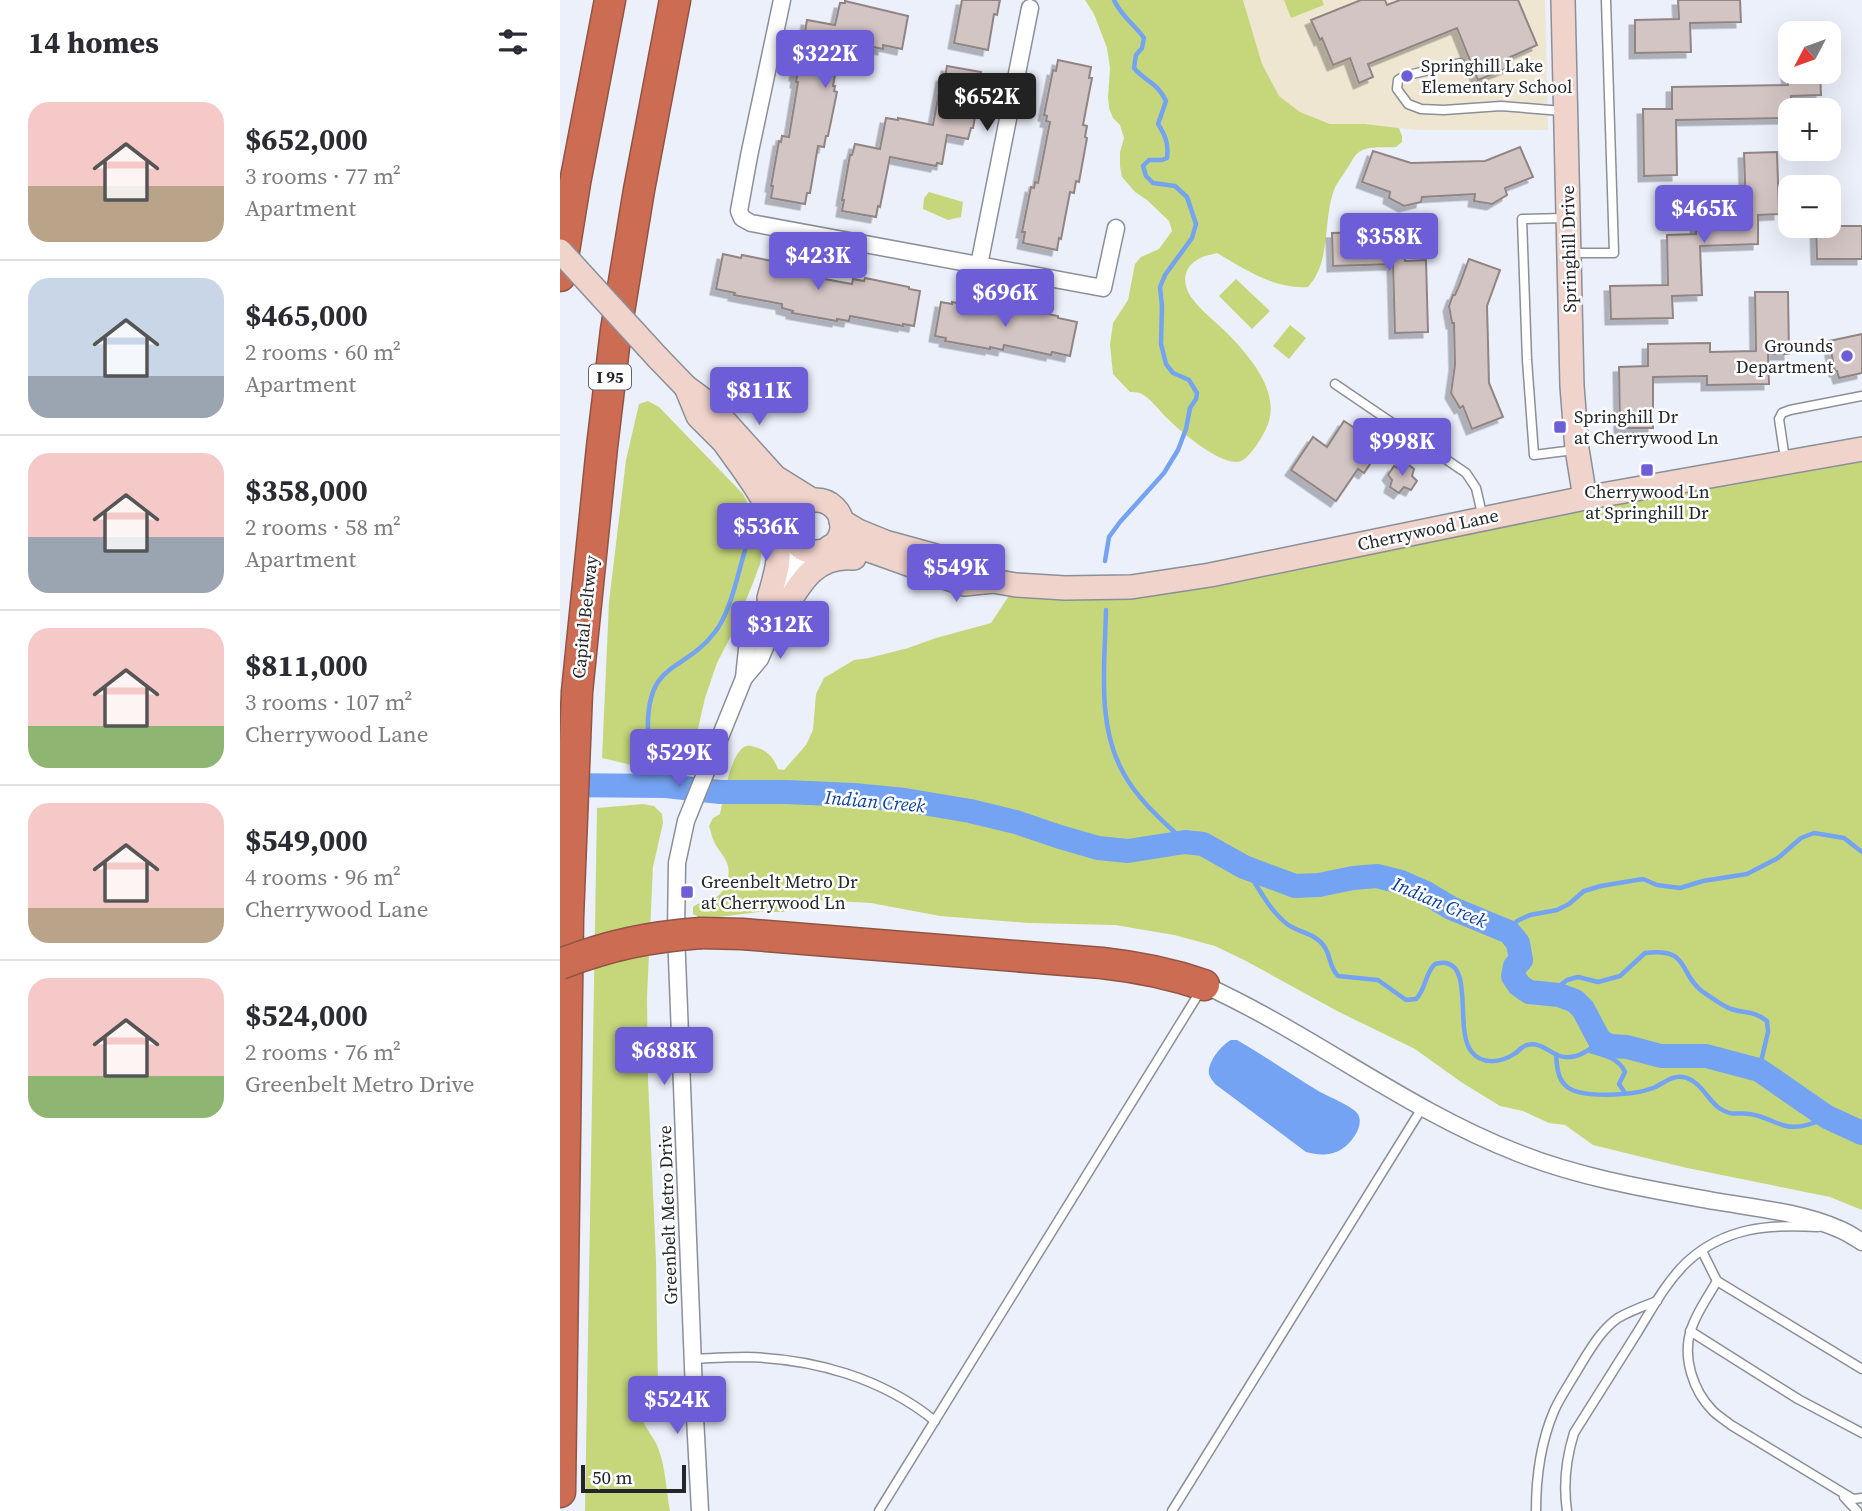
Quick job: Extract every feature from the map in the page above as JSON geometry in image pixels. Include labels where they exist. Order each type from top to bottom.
[{"type":"highway","points":[[560,276],[610,0]]},
{"type":"highway","name":"Capital Beltway","points":[[560,1492],[568,918],[577,692],[616,330],[641,178],[675,0]]},
{"type":"highway","points":[[560,964],[592,952],[660,936],[741,934],[1102,963],[1174,974],[1204,985]]},
{"type":"street","points":[[782,0],[749,156],[740,211],[742,218],[751,223],[1103,288],[1116,228]]},
{"type":"street","name":"Springhill Drive","points":[[1563,0],[1572,386],[1577,449],[1586,498]]},
{"type":"street","points":[[979,265],[1030,8]]},
{"type":"street","points":[[560,251],[658,358],[686,387],[709,404],[775,477],[811,500],[830,504],[841,521],[840,535],[822,549],[802,547],[782,501],[698,416],[686,387]]},
{"type":"street","points":[[726,445],[765,502],[776,530],[777,566],[773,609]]},
{"type":"street","name":"Cherrywood Lane","points":[[822,549],[851,545],[964,584],[993,581],[1016,586],[1065,589],[1154,585],[1586,498],[1862,449]]},
{"type":"street","points":[[792,528],[796,510],[811,500]]},
{"type":"street","name":"Cherrywood Lane","points":[[841,521],[885,542],[965,564],[993,581]]},
{"type":"street","name":"Greenbelt Metro Drive","points":[[744,678],[760,659],[789,556],[792,528]]},
{"type":"street","name":"Greenbelt Metro Drive","points":[[700,1511],[676,933],[677,863],[686,821],[744,678],[747,649],[798,569],[822,549]]},
{"type":"street","points":[[773,609],[807,574],[827,561],[852,558],[901,572],[927,571]]},
{"type":"street","points":[[1204,985],[1237,1000],[1422,1108],[1505,1147],[1563,1168],[1621,1184],[1800,1216],[1839,1228],[1862,1242]]},
{"type":"lane","points":[[1569,253],[1614,253],[1606,0]]},
{"type":"lane","points":[[1460,63],[1404,76],[1398,80],[1396,89],[1408,104],[1421,109],[1501,106],[1565,111]]},
{"type":"lane","points":[[1568,218],[1522,219],[1527,360],[1534,455],[1577,449]]},
{"type":"lane","points":[[1335,384],[1466,473],[1476,488],[1483,518]]},
{"type":"lane","points":[[1786,462],[1779,419],[1782,413],[1862,396]]},
{"type":"lane","points":[[879,1511],[1204,985]]},
{"type":"lane","points":[[1172,1511],[1422,1108]]},
{"type":"lane","points":[[1567,1511],[1564,1479],[1574,1433],[1657,1301],[1687,1262],[1731,1236],[1761,1227],[1786,1225],[1839,1228]]},
{"type":"lane","points":[[1702,1251],[1717,1281],[1862,1369]]},
{"type":"lane","points":[[1717,1281],[1690,1331],[1688,1361],[1702,1396],[1713,1412],[1731,1424],[1853,1499],[1862,1498]]},
{"type":"lane","points":[[1536,1511],[1536,1479],[1540,1455],[1554,1410],[1585,1357],[1608,1326],[1616,1319],[1657,1301]]},
{"type":"lane","points":[[1690,1331],[1798,1399],[1862,1433]]},
{"type":"lane","points":[[693,1359],[747,1357],[812,1364],[886,1389],[935,1420]]},
{"type":"lane","points":[[1835,1488],[1857,1511]]},
{"type":"shaded area","name":"Springhill Lake Elementary School","points":[[1243,0],[1545,0],[1548,130],[1417,130],[1365,124],[1330,124],[1300,112],[1279,96],[1262,64]]},
{"type":"green space","points":[[1085,0],[1243,0],[1262,64],[1279,96],[1300,112],[1330,124],[1399,128],[1402,136],[1402,142],[1396,147],[1372,148],[1359,152],[1339,181],[1330,205],[1320,266],[1308,287],[1272,282],[1217,253],[1199,259],[1189,267],[1185,282],[1191,297],[1247,355],[1268,392],[1270,418],[1258,443],[1243,460],[1226,460],[1204,448],[1174,425],[1148,398],[1140,393],[1130,392],[1113,374],[1110,345],[1113,323],[1128,300],[1135,264],[1141,257],[1159,249],[1172,231],[1169,221],[1122,177],[1120,152],[1124,138],[1120,125],[1109,108],[1110,68],[1107,48],[1094,14]]},
{"type":"green space","points":[[1284,0],[1322,0],[1324,5],[1291,18]]},
{"type":"green space","points":[[929,192],[963,202],[961,217],[948,220],[923,209],[924,198]]},
{"type":"green space","points":[[1236,279],[1270,311],[1252,329],[1219,296]]},
{"type":"green space","points":[[1290,325],[1306,338],[1289,359],[1273,346]]},
{"type":"green space","points":[[648,401],[659,407],[743,494],[759,525],[762,549],[760,564],[717,663],[697,733],[684,762],[657,771],[602,758],[609,602],[626,460],[639,404]]},
{"type":"green space","points":[[1862,449],[1862,1210],[1830,1197],[1687,1168],[1593,1145],[1565,1125],[1549,1123],[1523,1111],[1500,1106],[1415,1049],[1339,1012],[1246,961],[1215,946],[1174,935],[1115,925],[1028,923],[940,916],[871,903],[816,900],[783,912],[703,919],[693,914],[693,907],[718,896],[728,880],[728,865],[714,842],[709,826],[713,818],[720,814],[731,767],[739,752],[747,746],[759,748],[770,755],[778,769],[784,770],[806,745],[813,730],[816,694],[824,678],[854,660],[908,648],[991,623],[1016,585],[1105,588]]},
{"type":"green space","points":[[643,804],[654,806],[662,814],[663,823],[653,867],[647,997],[658,1390],[642,1418],[661,1456],[670,1511],[585,1511],[597,808]]},
{"type":"water","points":[[1231,1040],[1237,1040],[1355,1111],[1360,1121],[1358,1131],[1346,1146],[1332,1153],[1306,1152],[1215,1084],[1209,1074],[1210,1065],[1219,1050]]},
{"type":"building","points":[[962,0],[1000,0],[997,15],[994,14],[988,50],[954,43]]},
{"type":"building","points":[[1361,0],[1385,0],[1387,5],[1400,0],[1518,0],[1537,45],[1506,59],[1510,67],[1478,80],[1457,28],[1368,64],[1373,77],[1359,83],[1350,58],[1333,65],[1311,20]]},
{"type":"building","points":[[1678,0],[1740,0],[1741,22],[1690,23],[1691,52],[1635,53],[1635,20],[1679,19]]},
{"type":"building","points":[[845,1],[908,16],[902,49],[883,45],[883,49],[841,40],[833,86],[837,92],[828,136],[824,147],[818,146],[810,193],[807,193],[805,204],[771,198],[779,141],[781,142],[782,136],[789,137],[798,82],[795,75],[807,20],[835,25],[840,3]]},
{"type":"building","points":[[1058,60],[1091,67],[1089,78],[1092,78],[1083,125],[1087,126],[1087,138],[1079,182],[1076,181],[1074,193],[1070,192],[1057,250],[1023,243],[1025,232],[1022,232],[1031,187],[1034,188],[1035,182],[1038,183],[1050,122],[1046,121],[1047,116],[1044,115],[1053,70],[1056,71]]},
{"type":"building","points":[[947,66],[981,72],[973,128],[968,139],[947,135],[942,164],[937,163],[936,166],[890,157],[876,217],[842,211],[850,155],[855,144],[880,149],[886,118],[933,125],[942,76],[945,77]]},
{"type":"building","points":[[1821,84],[1821,95],[1778,98],[1778,118],[1676,120],[1677,175],[1644,176],[1643,109],[1672,109],[1672,87]]},
{"type":"building","points":[[1520,147],[1533,177],[1505,188],[1507,195],[1492,204],[1474,201],[1475,194],[1422,197],[1421,202],[1404,206],[1389,198],[1390,192],[1362,182],[1373,151],[1411,163],[1485,161]]},
{"type":"building","points":[[1777,152],[1778,214],[1758,215],[1758,244],[1700,246],[1702,295],[1672,296],[1673,318],[1611,319],[1610,286],[1668,285],[1667,235],[1696,234],[1696,213],[1746,211],[1744,153]]},
{"type":"building","points":[[1841,226],[1862,226],[1862,259],[1817,259],[1816,238],[1841,238]]},
{"type":"building","points":[[1404,231],[1405,261],[1426,260],[1428,332],[1395,333],[1393,264],[1333,266],[1332,233]]},
{"type":"building","points":[[723,254],[787,264],[786,266],[792,267],[791,273],[852,284],[853,279],[864,281],[865,278],[920,291],[914,326],[850,316],[849,321],[837,321],[792,313],[793,311],[782,308],[782,304],[716,289]]},
{"type":"building","points":[[1469,259],[1500,270],[1487,306],[1489,383],[1503,417],[1472,429],[1463,406],[1460,408],[1451,393],[1455,365],[1454,323],[1449,306]]},
{"type":"building","points":[[1755,292],[1788,292],[1789,354],[1768,354],[1769,384],[1707,385],[1707,376],[1653,377],[1653,428],[1620,428],[1619,367],[1648,366],[1648,344],[1710,343],[1710,352],[1756,351]]},
{"type":"building","points":[[941,302],[1006,312],[1007,308],[1013,307],[1077,322],[1070,356],[1052,352],[1051,355],[1004,345],[1003,350],[945,341],[946,338],[935,336]]},
{"type":"building","name":"Grounds Department","points":[[1862,334],[1862,373],[1839,378],[1829,341]]},
{"type":"building","points":[[1344,421],[1382,446],[1364,473],[1358,469],[1336,501],[1291,470],[1313,437],[1327,447]]},
{"type":"building","points":[[1406,463],[1414,469],[1412,476],[1417,481],[1411,490],[1404,487],[1399,493],[1390,487],[1392,480],[1388,475],[1394,466],[1400,469]]},
{"type":"waterway","points":[[1105,561],[1109,537],[1164,473],[1178,450],[1197,393],[1189,380],[1173,373],[1166,364],[1161,344],[1160,287],[1165,275],[1192,238],[1196,224],[1187,197],[1175,186],[1153,183],[1146,176],[1143,166],[1149,160],[1167,158],[1166,140],[1158,124],[1166,101],[1159,90],[1134,68],[1136,55],[1142,48],[1144,38],[1120,11],[1114,0]]},
{"type":"waterway","points":[[666,786],[664,770],[649,739],[650,701],[662,677],[704,645],[721,624],[746,547]]},
{"type":"waterway","points":[[1106,610],[1104,694],[1109,736],[1115,755],[1136,793],[1185,842]]},
{"type":"waterway","name":"Indian Creek","points":[[560,785],[666,786],[720,792],[786,792],[905,800],[1016,822],[1098,848],[1128,851],[1185,842],[1203,844],[1244,867],[1295,886],[1377,876],[1401,882],[1451,908],[1509,932],[1518,943],[1521,960],[1515,966],[1513,976],[1519,985],[1529,992],[1559,995],[1575,1001],[1583,1009],[1600,1041],[1610,1046],[1627,1047],[1661,1056],[1706,1056],[1759,1070],[1827,1117],[1862,1133]]},
{"type":"waterway","points":[[1509,932],[1517,921],[1530,915],[1557,910],[1584,891],[1601,886],[1643,879],[1657,885],[1680,888],[1703,881],[1747,874],[1778,858],[1801,838],[1814,833],[1844,838],[1862,852]]},
{"type":"waterway","points":[[1244,867],[1280,918],[1320,942],[1338,976],[1378,980],[1406,1000],[1416,999],[1435,964],[1445,963],[1454,967],[1462,988],[1466,1041],[1471,1051],[1480,1059],[1503,1059],[1531,1044],[1563,1057],[1574,1057],[1600,1041]]},
{"type":"waterway","points":[[1548,995],[1567,980],[1578,977],[1598,982],[1620,976],[1645,953],[1670,954],[1677,958],[1695,985],[1703,992],[1728,1008],[1753,1014],[1767,1021],[1768,1032],[1759,1070]]},
{"type":"waterway","points":[[1590,1051],[1619,1063],[1625,1072],[1619,1084],[1625,1093]]},
{"type":"waterway","points":[[1556,1054],[1562,1082],[1572,1090],[1582,1093],[1634,1093],[1653,1088],[1675,1077],[1683,1077],[1694,1082],[1719,1108],[1735,1114],[1755,1115],[1791,1127],[1807,1125],[1827,1117]]},
{"type":"place","name":"Springhill Lake Elementary School","points":[[1407,76]]},
{"type":"place","name":"Grounds Department","points":[[1847,356]]},
{"type":"place","name":"Springhill Dr at Cherrywood Ln","points":[[1560,427]]},
{"type":"place","name":"Cherrywood Ln at Springhill Dr","points":[[1647,470]]},
{"type":"place","name":"Greenbelt Metro Dr at Cherrywood Ln","points":[[687,892]]}]
